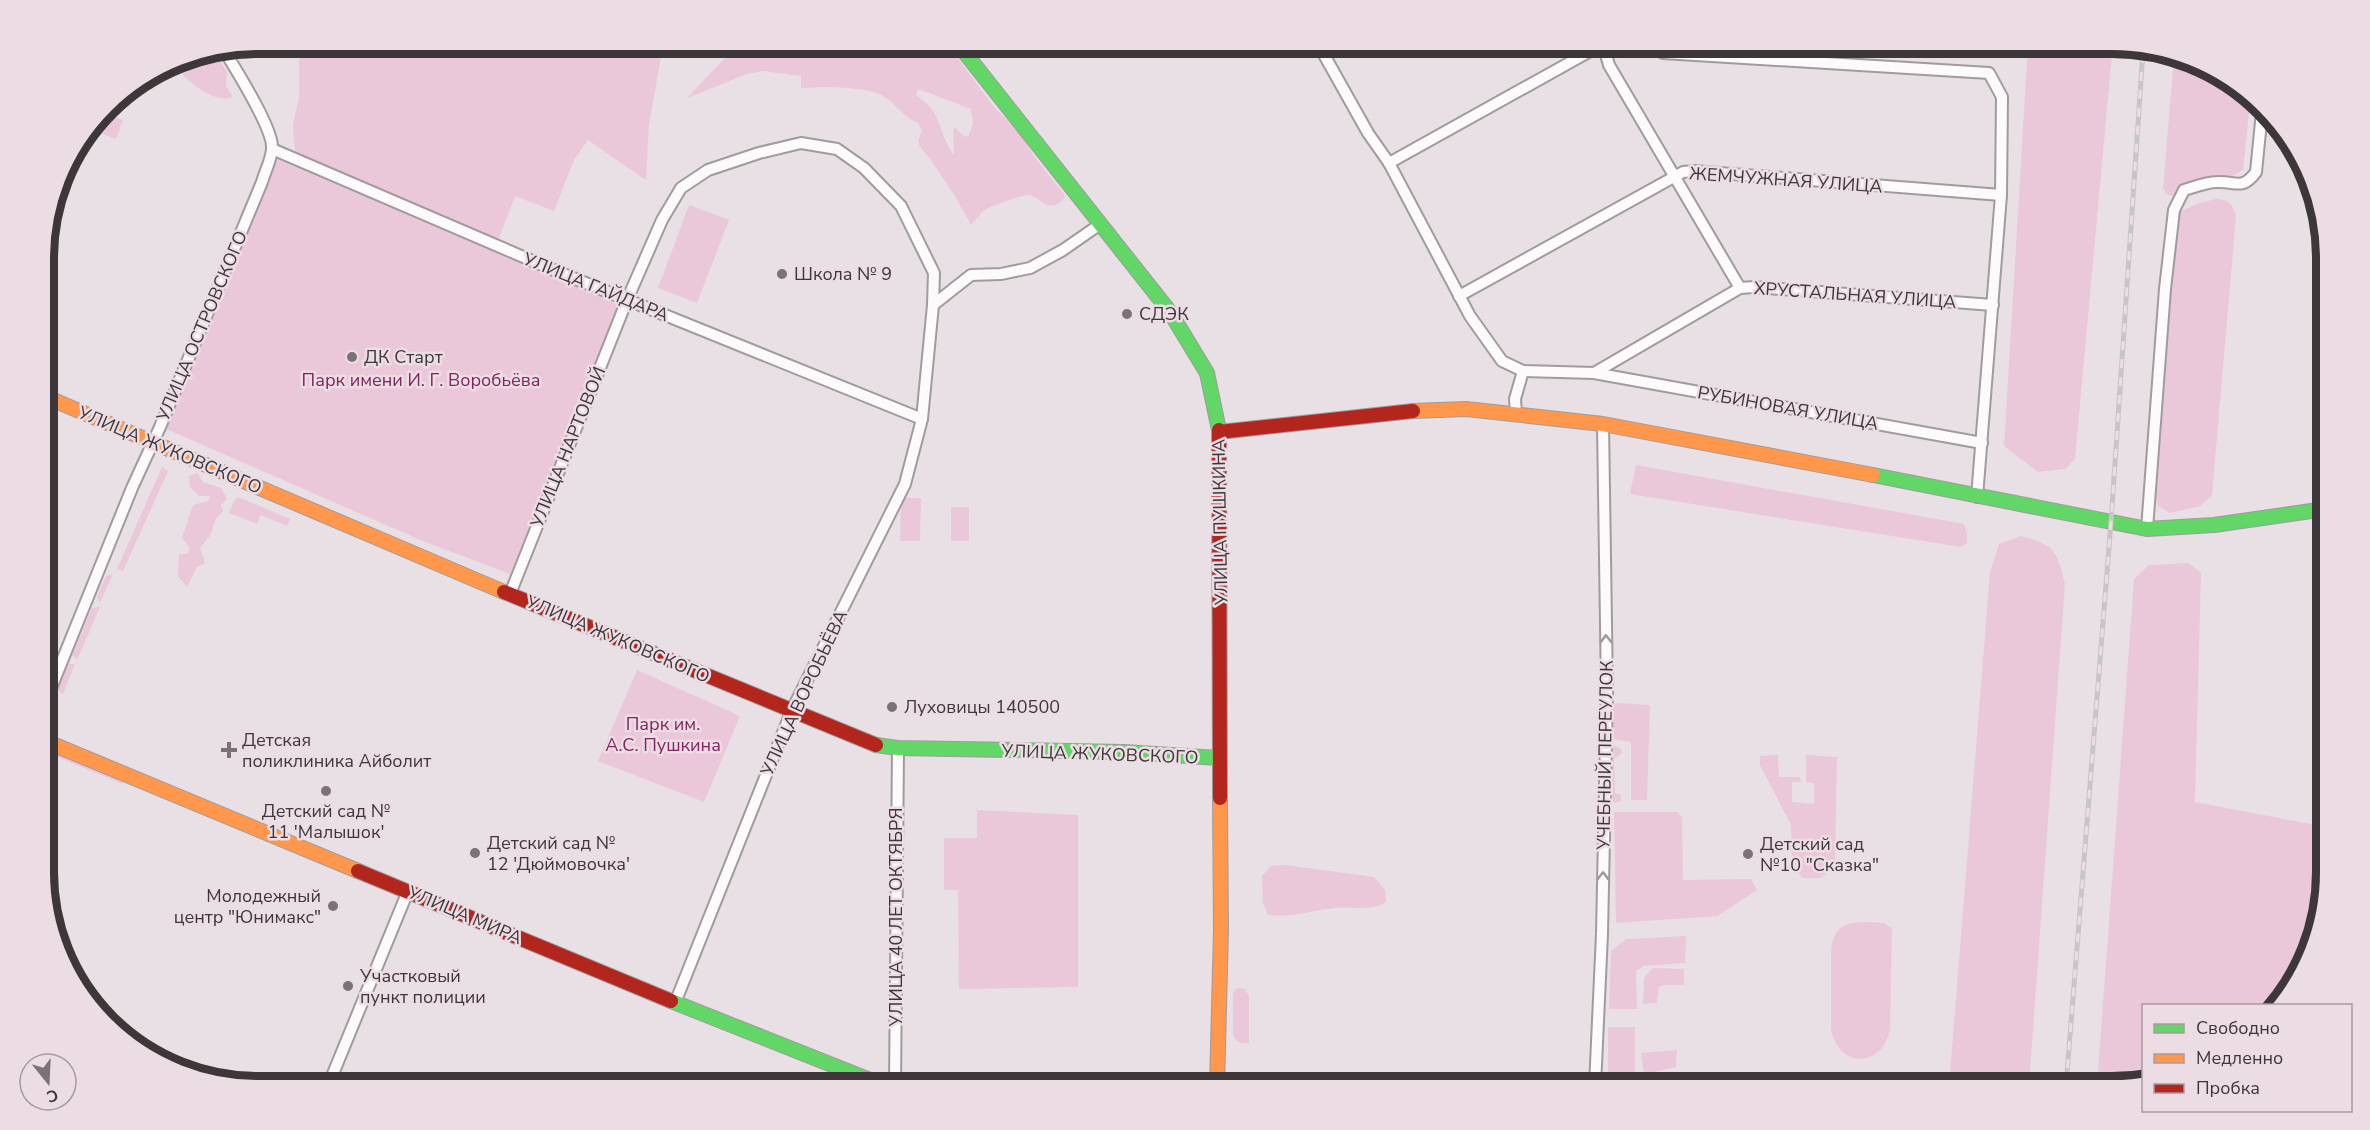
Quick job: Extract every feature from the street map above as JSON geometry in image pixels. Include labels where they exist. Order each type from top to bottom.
[{"type":"street","name":"УЛИЦА ПУШКИНА","points":[[966,54],[1170,312],[1199,357],[1207,374],[1219,432],[1221,930],[1217,1076]]},
{"type":"street","points":[[1324,54],[1368,133],[1389,163],[1470,316],[1502,361],[1522,371],[1594,373]]},
{"type":"street","points":[[1389,163],[1585,54]]},
{"type":"street","points":[[1606,54],[1610,65],[1740,288]]},
{"type":"street","points":[[1680,54],[1989,73],[2002,97],[2001,195],[1977,497]]},
{"type":"street","points":[[228,57],[260,112],[273,149]]},
{"type":"street","points":[[2147,529],[2165,289],[2174,210],[2184,190],[2216,182],[2241,185],[2251,179],[2256,172],[2261,120]]},
{"type":"street","name":"УЛИЦА НАРТОВОЙ","points":[[510,594],[627,300],[662,220],[681,188],[708,170],[759,153],[801,143],[837,149],[864,168],[901,206],[934,273],[933,305]]},
{"type":"street","name":"УЛИЦА ГАЙДАРА","points":[[273,149],[627,300],[922,419]]},
{"type":"street","name":"УЛИЦА ОСТРОВСКОГО","points":[[54,680],[140,469],[154,441],[258,192],[273,149]]},
{"type":"street","name":"ЖЕМЧУЖНАЯ УЛИЦА","points":[[1459,296],[1675,176],[1694,171],[2001,195]]},
{"type":"street","points":[[933,305],[970,275],[1000,274],[1030,268],[1063,250],[1100,225]]},
{"type":"street","name":"ХРУСТАЛЬНАЯ УЛИЦА","points":[[1594,373],[1740,288],[1754,287],[1994,305]]},
{"type":"street","name":"УЛИЦА ВОРОБЬЁВА","points":[[675,1003],[792,710],[905,484],[922,419],[933,305]]},
{"type":"street","points":[[1516,413],[1515,399],[1522,371]]},
{"type":"street","name":"РУБИНОВАЯ УЛИЦА","points":[[1594,373],[1982,443]]},
{"type":"street","name":"УЛИЦА ЖУКОВСКОГО","points":[[54,400],[154,441],[294,504],[875,745],[898,748],[1124,752],[1219,758]]},
{"type":"street","points":[[1219,432],[1416,411],[1466,409],[1603,424],[1821,464],[1977,497],[2147,529],[2175,529],[2234,523],[2316,510]]},
{"type":"street","name":"УЧЕБНЫЙ ПЕРЕУЛОК","points":[[1595,1076],[1602,934],[1607,691],[1603,424]]},
{"type":"street","name":"УЛИЦА МИРА","points":[[54,745],[675,1003],[860,1076]]},
{"type":"street","name":"УЛИЦА 40 ЛЕТ ОКТЯБРЯ","points":[[895,1076],[898,748]]},
{"type":"street","points":[[332,1076],[408,891]]},
{"type":"green space","points":[[302,54],[413,54],[428,58],[429,54],[661,54],[649,124],[646,180],[588,140],[574,160],[554,211],[515,196],[498,241],[295,152],[293,125],[299,97],[299,60]]},
{"type":"green space","points":[[729,54],[954,54],[994,107],[1023,137],[1033,155],[1065,198],[1058,203],[1048,205],[1032,196],[1018,197],[986,209],[971,225],[955,196],[920,147],[918,141],[922,131],[918,123],[907,117],[886,98],[863,90],[801,88],[801,76],[763,71],[747,74],[687,98]],"holes":[[[918,89],[971,109],[973,123],[969,135],[965,137],[955,128],[953,129],[954,155],[934,113],[928,104],[916,95]]]},
{"type":"green space","points":[[2027,54],[2112,54],[2075,459],[2065,469],[2038,472],[2004,446]]},
{"type":"green space","points":[[218,58],[227,72],[226,86],[233,97],[216,97],[199,89],[179,71]]},
{"type":"green space","points":[[2173,64],[2214,81],[2249,108],[2243,170],[2206,188],[2185,195],[2168,195],[2163,188]]},
{"type":"green space","points":[[113,116],[123,120],[116,139],[98,132]]},
{"type":"green space","name":"Парк имени И. Г. Воробьёва","points":[[276,159],[619,304],[510,574],[425,542],[164,428],[233,273]]},
{"type":"green space","points":[[2216,199],[2230,203],[2236,217],[2212,495],[2200,506],[2170,513],[2158,506],[2154,490],[2165,248],[2179,212],[2199,203]]},
{"type":"green space","points":[[689,205],[729,220],[697,303],[658,288]]},
{"type":"green space","points":[[1636,465],[1964,524],[1967,543],[1961,547],[1630,494]]},
{"type":"green space","points":[[162,467],[168,471],[123,571],[117,569]]},
{"type":"green space","points":[[197,473],[203,482],[221,488],[227,499],[221,505],[223,511],[216,518],[211,534],[200,548],[205,563],[197,567],[187,587],[178,576],[179,554],[187,554],[190,548],[182,538],[193,505],[208,501],[210,496],[199,496],[190,487],[189,476]]},
{"type":"green space","points":[[238,497],[290,519],[287,526],[261,515],[257,524],[229,513]]},
{"type":"green space","points":[[901,498],[921,498],[920,541],[900,541]]},
{"type":"green space","points":[[951,507],[969,507],[969,541],[951,541]]},
{"type":"green space","points":[[2021,536],[2048,546],[2056,556],[2065,584],[2030,1076],[1950,1076],[1990,572],[1999,544]]},
{"type":"green space","points":[[2188,563],[2201,573],[2195,802],[2316,825],[2314,898],[2309,925],[2300,950],[2289,974],[2267,1004],[2142,1004],[2142,1073],[2098,1076],[2134,579],[2149,565]]},
{"type":"green space","points":[[113,574],[100,603],[97,597],[106,576]]},
{"type":"green space","points":[[100,607],[77,660],[72,655],[92,608]]},
{"type":"green space","points":[[68,664],[75,664],[63,694],[57,690]]},
{"type":"green space","name":"Парк им. А.С. Пушкина","points":[[637,670],[740,716],[704,802],[598,761]]},
{"type":"green space","points":[[1617,703],[1650,705],[1647,800],[1631,800],[1631,742],[1611,737],[1613,705]]},
{"type":"green space","points":[[1614,746],[1620,748],[1622,753],[1614,759],[1615,793],[1621,795],[1621,801],[1615,803],[1612,801],[1610,751]]},
{"type":"green space","points":[[54,748],[124,779],[123,784],[54,756]]},
{"type":"green space","points":[[1778,755],[1779,777],[1800,777],[1801,782],[1792,782],[1792,802],[1814,804],[1814,783],[1806,782],[1806,755],[1837,757],[1835,869],[1820,878],[1802,878],[1792,865],[1791,825],[1760,765],[1760,756]]},
{"type":"green space","points":[[977,810],[1078,815],[1078,987],[959,989],[958,890],[944,890],[944,838],[977,838]]},
{"type":"green space","points":[[1614,812],[1677,812],[1682,817],[1683,880],[1751,879],[1757,890],[1717,916],[1616,923]]},
{"type":"green space","points":[[1285,865],[1374,877],[1385,890],[1386,902],[1368,908],[1335,908],[1294,915],[1268,915],[1263,903],[1262,876],[1271,866]]},
{"type":"green space","points":[[1884,923],[1892,929],[1890,1030],[1885,1043],[1878,1052],[1860,1059],[1850,1057],[1842,1051],[1835,1042],[1831,1029],[1831,949],[1835,934],[1839,929],[1849,924]]},
{"type":"green space","points":[[1686,936],[1685,963],[1643,966],[1636,971],[1637,1009],[1609,1009],[1611,951],[1627,939]]},
{"type":"green space","points":[[1653,968],[1684,969],[1684,985],[1659,987],[1657,1003],[1643,1004],[1644,978]]},
{"type":"green space","points":[[1237,988],[1245,989],[1249,997],[1249,1043],[1244,1044],[1233,1035],[1233,993]]},
{"type":"green space","points":[[1608,1027],[1635,1027],[1635,1076],[1608,1076]]},
{"type":"green space","points":[[1677,1050],[1676,1067],[1644,1074],[1641,1053]]},
{"type":"railway","points":[[2067,1076],[2111,522],[2143,57]]},
{"type":"traffic: fast","points":[[966,54],[1170,312],[1207,373],[1219,430]]},
{"type":"traffic: fast","points":[[1873,475],[2147,529],[2214,525],[2316,510]]},
{"type":"traffic: fast","points":[[876,745],[898,748],[1124,752],[1219,758]]},
{"type":"traffic: fast","points":[[671,1001],[860,1076]]},
{"type":"traffic: slow","points":[[54,400],[504,592]]},
{"type":"traffic: slow","points":[[1413,411],[1466,409],[1603,424],[1873,475]]},
{"type":"traffic: slow","points":[[54,745],[358,871]]},
{"type":"traffic: slow","points":[[1217,1076],[1221,930],[1220,798]]},
{"type":"traffic: jam","points":[[1219,432],[1413,411]]},
{"type":"traffic: jam","points":[[1219,430],[1220,798]]},
{"type":"traffic: jam","points":[[504,592],[876,745]]},
{"type":"traffic: jam","points":[[358,871],[671,1001]]},
{"type":"place","name":"Школа № 9","points":[[782,274]]},
{"type":"place","name":"СДЭК","points":[[1127,314]]},
{"type":"place","name":"ДК Старт","points":[[352,357]]},
{"type":"place","name":"Луховицы 140500","points":[[892,707]]},
{"type":"place","name":"Детская поликлиника Айболит","points":[[229,750]]},
{"type":"place","name":"Детский сад № 11 'Малышок'","points":[[326,791]]},
{"type":"place","name":"Детский сад № 12 'Дюймовочка'","points":[[475,853]]},
{"type":"place","name":"Детский сад №10 \"Сказка\"","points":[[1748,854]]},
{"type":"place","name":"Молодежный центр \"Юнимакс\"","points":[[333,906]]},
{"type":"place","name":"Участковый пункт полиции","points":[[348,986]]}]
